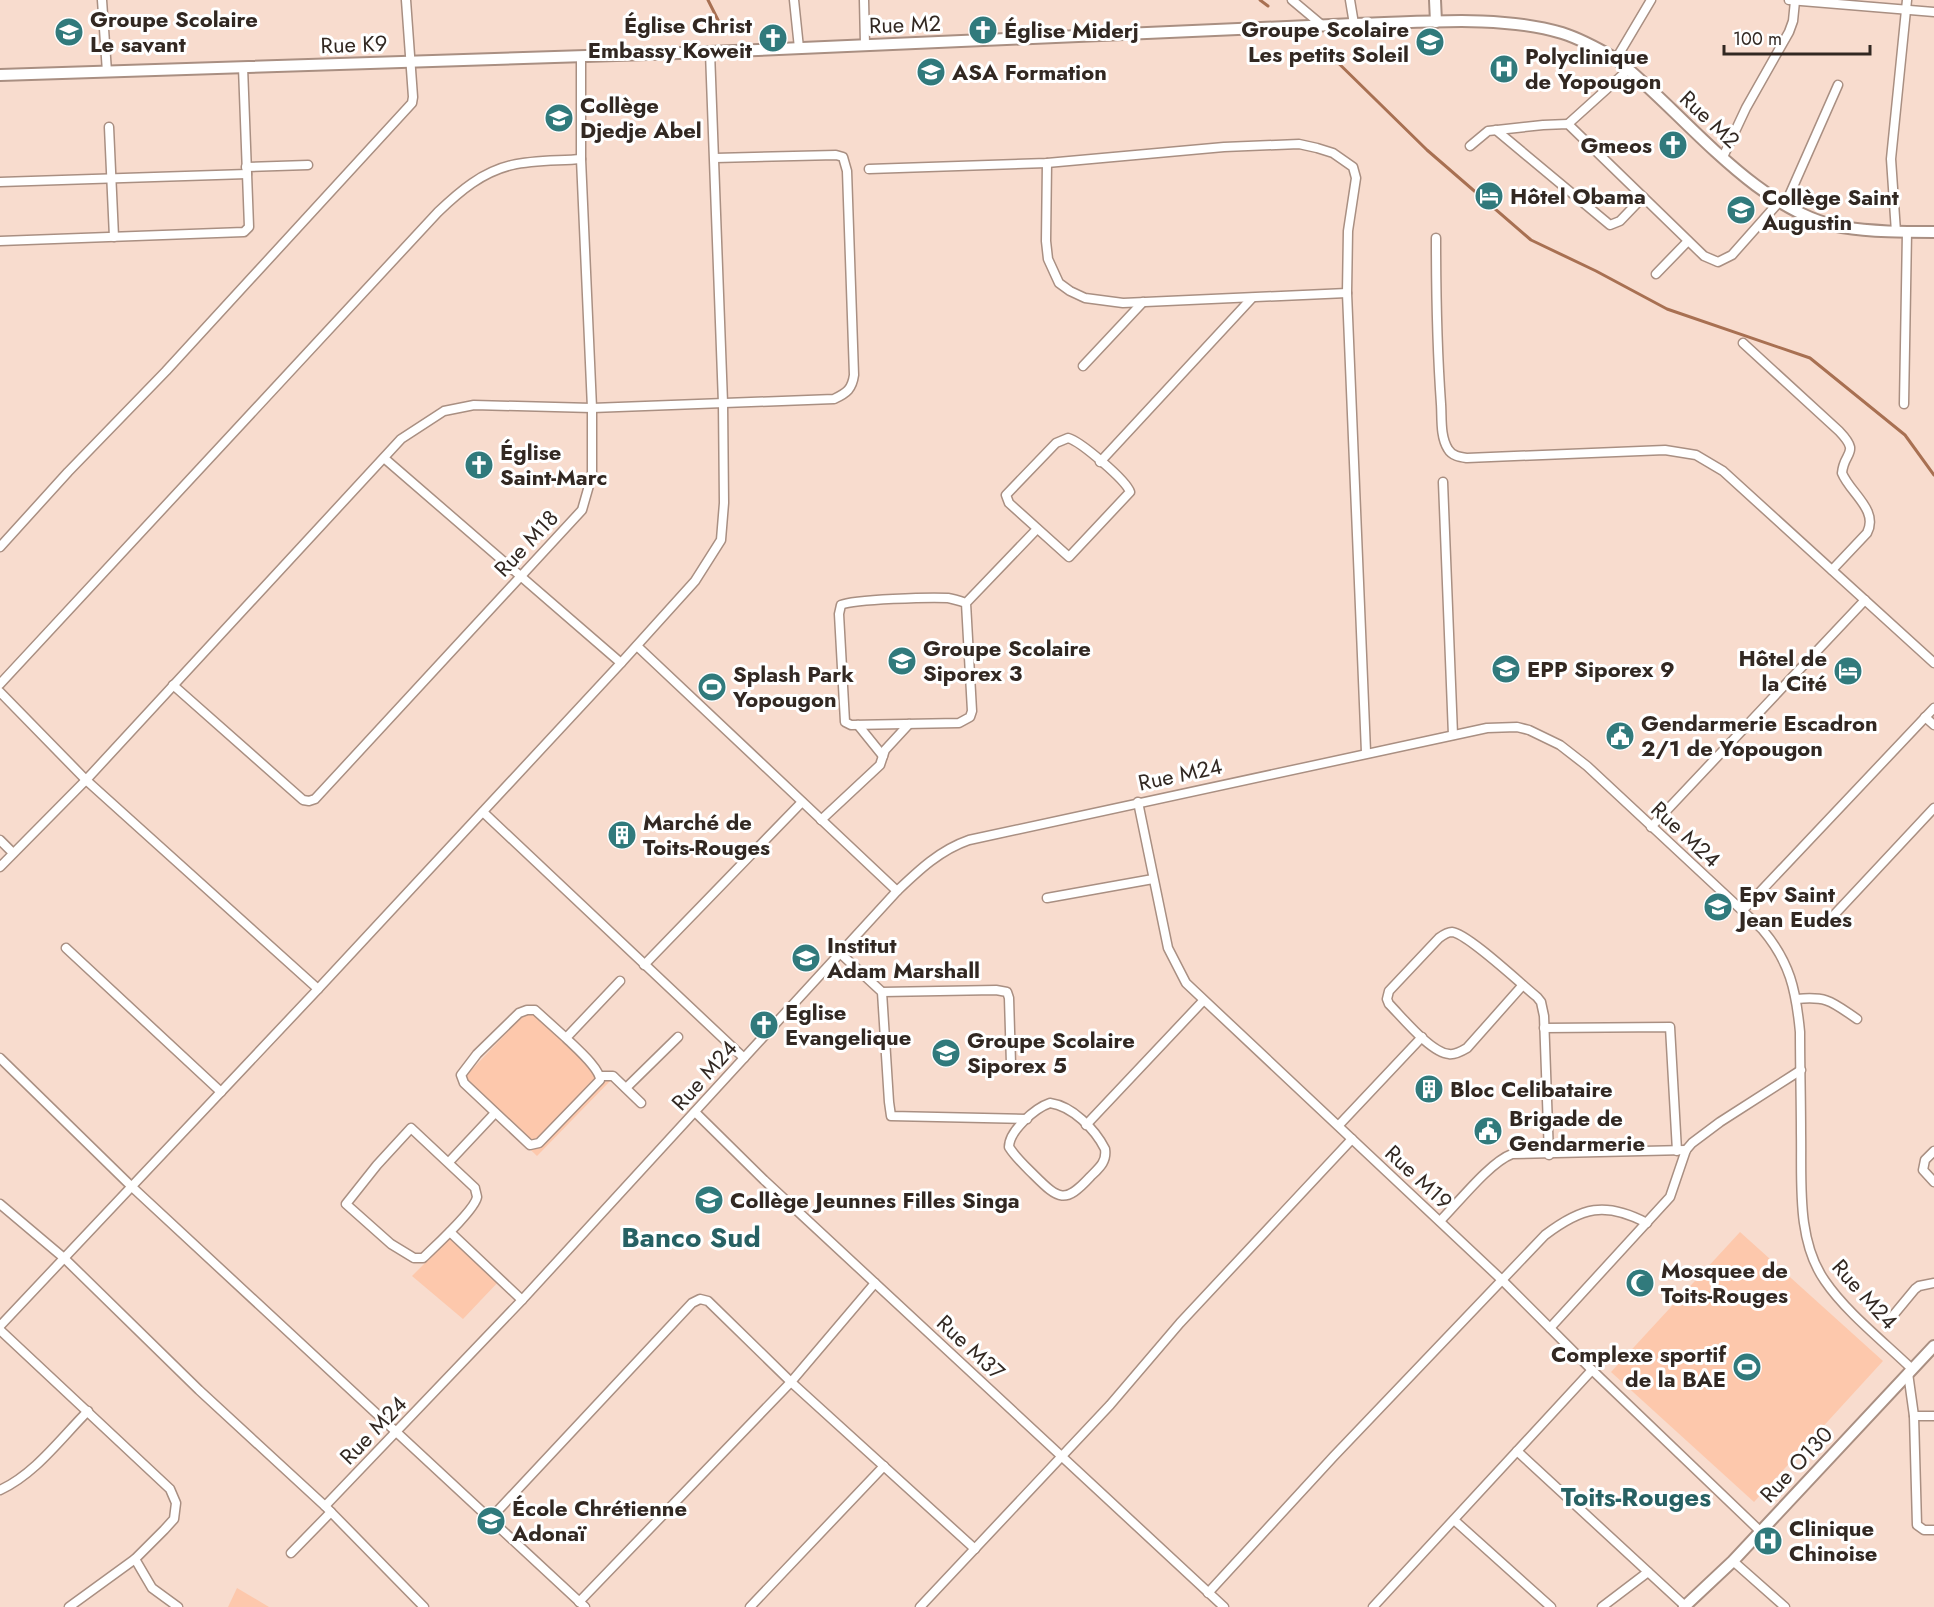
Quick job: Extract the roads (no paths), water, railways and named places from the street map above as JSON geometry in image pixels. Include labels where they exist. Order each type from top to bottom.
[{"type":"street","points":[[102,0],[107,72]]},
{"type":"street","points":[[0,547],[68,472],[166,371],[411,104],[413,97],[406,0]]},
{"type":"street","points":[[794,0],[799,48]]},
{"type":"street","points":[[864,0],[865,45]]},
{"type":"street","points":[[1292,0],[1323,26]]},
{"type":"street","points":[[1350,0],[1354,24]]},
{"type":"street","points":[[1435,0],[1436,22]]},
{"type":"street","points":[[1616,59],[1651,0]]},
{"type":"street","points":[[1789,0],[1907,5],[1934,12]]},
{"type":"street","points":[[1723,157],[1746,108],[1789,32],[1793,21],[1795,1]]},
{"type":"street","points":[[1904,404],[1901,232],[1891,159],[1907,5]]},
{"type":"street","name":"Rue M2","points":[[710,52],[1354,24],[1436,22],[1508,23],[1535,26],[1579,39],[1616,59],[1756,185],[1800,214],[1841,227],[1934,232]]},
{"type":"street","points":[[69,1607],[135,1559],[174,1519],[176,1503],[170,1489],[0,1328],[637,646],[695,581],[721,540],[724,502],[723,403],[710,52]]},
{"type":"street","name":"Rue K9","points":[[0,75],[710,52]]},
{"type":"street","name":"Rue M18","points":[[173,685],[303,800],[315,799],[582,510],[592,476],[592,408],[581,159],[581,56]]},
{"type":"street","points":[[0,241],[244,232],[249,227],[243,67]]},
{"type":"street","points":[[1470,146],[1481,135],[1496,130],[1568,124],[1629,69]]},
{"type":"street","points":[[1568,124],[1688,241],[1710,260],[1718,262],[1726,260],[1782,203],[1838,85]]},
{"type":"street","points":[[109,127],[114,237]]},
{"type":"street","points":[[1496,130],[1610,225],[1620,221],[1643,197]]},
{"type":"street","points":[[869,169],[1047,163],[1224,147],[1299,144],[1333,153],[1353,167],[1356,178],[1348,231],[1347,293],[1366,752]]},
{"type":"street","points":[[0,867],[86,780],[401,440],[444,411],[474,405],[592,408],[834,399],[847,394],[854,375],[854,351],[848,171],[843,157],[836,155],[715,158]]},
{"type":"street","points":[[0,684],[438,212],[462,189],[484,175],[512,165],[581,159]]},
{"type":"street","points":[[1047,163],[1048,259],[1059,283],[1085,298],[1104,302],[1143,302],[1347,293]]},
{"type":"street","points":[[0,182],[111,178],[308,165]]},
{"type":"street","points":[[1436,238],[1437,354],[1443,430],[1449,452],[1458,457],[1467,458],[1665,450],[1696,455],[1735,481],[1934,663]]},
{"type":"street","points":[[1656,274],[1688,241]]},
{"type":"street","points":[[1100,462],[1252,297]]},
{"type":"street","points":[[1083,366],[1143,302]]},
{"type":"street","points":[[1743,343],[1839,431],[1850,444],[1851,451],[1842,468],[1842,473],[1869,513],[1870,527],[1832,570]]},
{"type":"street","points":[[1062,440],[1074,440],[1100,462],[1128,486],[1129,496],[1070,557],[1006,499],[1008,491],[1062,440]]},
{"type":"street","points":[[384,458],[621,663]]},
{"type":"street","points":[[1443,482],[1453,735]]},
{"type":"street","points":[[966,603],[947,598],[930,598],[841,605],[839,614],[844,719],[848,725],[959,723],[970,717],[972,705],[966,603],[1037,529]]},
{"type":"street","points":[[1651,827],[1865,600]]},
{"type":"street","points":[[637,646],[897,891]]},
{"type":"street","points":[[0,692],[86,780],[318,989]]},
{"type":"street","points":[[1743,910],[1934,708]]},
{"type":"street","points":[[1925,717],[1934,725]]},
{"type":"street","points":[[821,820],[880,765],[885,750],[909,724]]},
{"type":"street","points":[[858,725],[883,756]]},
{"type":"street","name":"Rue M24","points":[[291,1553],[396,1432],[522,1300],[897,891],[936,856],[958,844],[1138,802],[1366,752],[1502,726],[1517,727],[1544,736],[1587,766],[1743,910],[1774,943],[1786,963],[1797,999],[1801,1070],[1803,1201],[1808,1241],[1814,1262],[1839,1299],[1910,1371]]},
{"type":"street","points":[[644,965],[802,802]]},
{"type":"street","name":"Rue M19","points":[[1138,802],[1168,948],[1185,983],[1502,1280],[1760,1531]]},
{"type":"street","points":[[1834,915],[1934,808]]},
{"type":"street","points":[[483,812],[744,1058]]},
{"type":"street","points":[[0,840],[13,853]]},
{"type":"street","points":[[1047,898],[1153,879]]},
{"type":"street","points":[[1522,986],[1463,1051],[1449,1054],[1440,1051],[1422,1037],[1389,1004],[1387,995],[1445,933],[1453,932],[1460,935],[1522,986],[1541,1002],[1549,1155]]},
{"type":"street","points":[[66,948],[221,1092]]},
{"type":"street","points":[[840,953],[882,992],[891,1116],[1027,1119]]},
{"type":"street","points":[[566,1038],[620,981]]},
{"type":"street","points":[[882,992],[996,990],[1007,992],[1011,1064]]},
{"type":"street","points":[[1797,999],[1823,998],[1857,1019]]},
{"type":"street","points":[[1086,1125],[1203,1001]]},
{"type":"street","points":[[526,1010],[535,1010],[566,1038],[601,1076],[600,1080],[539,1143],[533,1145],[530,1145],[495,1113],[460,1077],[477,1054],[526,1010]]},
{"type":"street","points":[[1544,1028],[1670,1027],[1681,1150],[1670,1197],[1550,1328]]},
{"type":"street","points":[[626,1088],[678,1037]]},
{"type":"street","points":[[1339,1125],[1422,1037]]},
{"type":"street","points":[[0,1058],[131,1186],[582,1604],[791,1382],[875,1283]]},
{"type":"street","points":[[1440,1221],[1505,1157],[1512,1154],[1549,1155],[1681,1150],[1801,1070]]},
{"type":"street","points":[[601,1076],[611,1075],[641,1103]]},
{"type":"street","points":[[1050,1102],[1065,1107],[1086,1125],[1105,1149],[1104,1162],[1071,1194],[1058,1195],[1048,1190],[1009,1147],[1013,1133],[1027,1119],[1050,1102]]},
{"type":"street","name":"Rue M37","points":[[695,1112],[875,1283],[1224,1607]]},
{"type":"street","points":[[449,1162],[495,1113]]},
{"type":"street","points":[[411,1128],[449,1162],[475,1188],[477,1197],[474,1204],[450,1232],[423,1258],[414,1258],[392,1244],[346,1204],[411,1128]]},
{"type":"street","points":[[920,1607],[1110,1405],[1180,1323],[1352,1139]]},
{"type":"street","points":[[1934,1151],[1925,1160],[1923,1170],[1934,1182]]},
{"type":"street","points":[[0,1204],[64,1258],[199,1390],[328,1509],[424,1607]]},
{"type":"street","points":[[1208,1593],[1334,1456],[1545,1235],[1586,1211],[1605,1208],[1619,1210],[1647,1223]]},
{"type":"street","points":[[450,1232],[522,1300]]},
{"type":"street","points":[[1891,1318],[1915,1289],[1934,1283]]},
{"type":"street","points":[[490,1519],[692,1303],[700,1299],[708,1301],[791,1382],[975,1549]]},
{"type":"street","name":"Rue O130","points":[[1685,1606],[1733,1561],[1934,1346]]},
{"type":"street","points":[[1373,1607],[1592,1370]]},
{"type":"street","points":[[1910,1371],[1914,1416],[1917,1524],[1924,1530],[1934,1530]]},
{"type":"street","points":[[0,1490],[18,1480],[32,1468],[87,1411]]},
{"type":"street","points":[[1914,1416],[1934,1416]]},
{"type":"street","points":[[1517,1451],[1685,1606]]},
{"type":"street","points":[[750,1607],[884,1466]]},
{"type":"street","points":[[1454,1520],[1551,1607]]},
{"type":"street","points":[[135,1559],[152,1588],[178,1607]]},
{"type":"street","points":[[1733,1561],[1785,1607]]},
{"type":"street","points":[[1602,1607],[1648,1572]]},
{"type":"waterway","points":[[708,0],[719,22]]},
{"type":"waterway","points":[[1260,0],[1268,6]]},
{"type":"waterway","points":[[1323,48],[1427,150],[1531,240],[1667,309],[1810,358],[1905,435],[1934,475]]},
{"type":"place","name":"Église Miderj","points":[[983,30]]},
{"type":"place","name":"Groupe Scolaire Le savant","points":[[69,32]]},
{"type":"place","name":"Église Christ Embassy Koweit","points":[[773,38]]},
{"type":"place","name":"Groupe Scolaire Les petits Soleil","points":[[1430,42]]},
{"type":"place","name":"Polyclinique de Yopougon","points":[[1504,69]]},
{"type":"place","name":"ASA Formation","points":[[931,72]]},
{"type":"place","name":"Collège Djedje Abel","points":[[559,118]]},
{"type":"place","name":"Gmeos","points":[[1673,145]]},
{"type":"place","name":"Hôtel Obama","points":[[1489,196]]},
{"type":"place","name":"Collège Saint Augustin","points":[[1741,210]]},
{"type":"place","name":"Église Saint-Marc","points":[[479,465]]},
{"type":"place","name":"Groupe Scolaire Siporex 3","points":[[902,661]]},
{"type":"place","name":"EPP Siporex 9","points":[[1506,669]]},
{"type":"place","name":"Hôtel de la Cité","points":[[1848,671]]},
{"type":"place","name":"Splash Park Yopougon","points":[[712,687]]},
{"type":"place","name":"Gendarmerie Escadron 2/1 de Yopougon","points":[[1620,736]]},
{"type":"place","name":"Marché de Toits-Rouges","points":[[622,835]]},
{"type":"place","name":"Epv Saint Jean Eudes","points":[[1718,907]]},
{"type":"place","name":"Institut Adam Marshall","points":[[806,958]]},
{"type":"place","name":"Eglise Evangelique","points":[[764,1025]]},
{"type":"place","name":"Groupe Scolaire Siporex 5","points":[[946,1053]]},
{"type":"place","name":"Bloc Celibataire","points":[[1429,1089]]},
{"type":"place","name":"Brigade de Gendarmerie","points":[[1488,1131]]},
{"type":"place","name":"Collège Jeunnes Filles Singa","points":[[709,1200]]},
{"type":"place","name":"Mosquee de Toits-Rouges","points":[[1640,1283]]},
{"type":"place","name":"Complexe sportif de la BAE","points":[[1747,1367]]},
{"type":"place","name":"École Chrétienne Adonaï","points":[[491,1521]]},
{"type":"place","name":"Clinique Chinoise","points":[[1768,1541]]},
{"type":"district","name":"Banco Sud","points":[[691,1237]]},
{"type":"district","name":"Toits-Rouges","points":[[1636,1497]]}]
